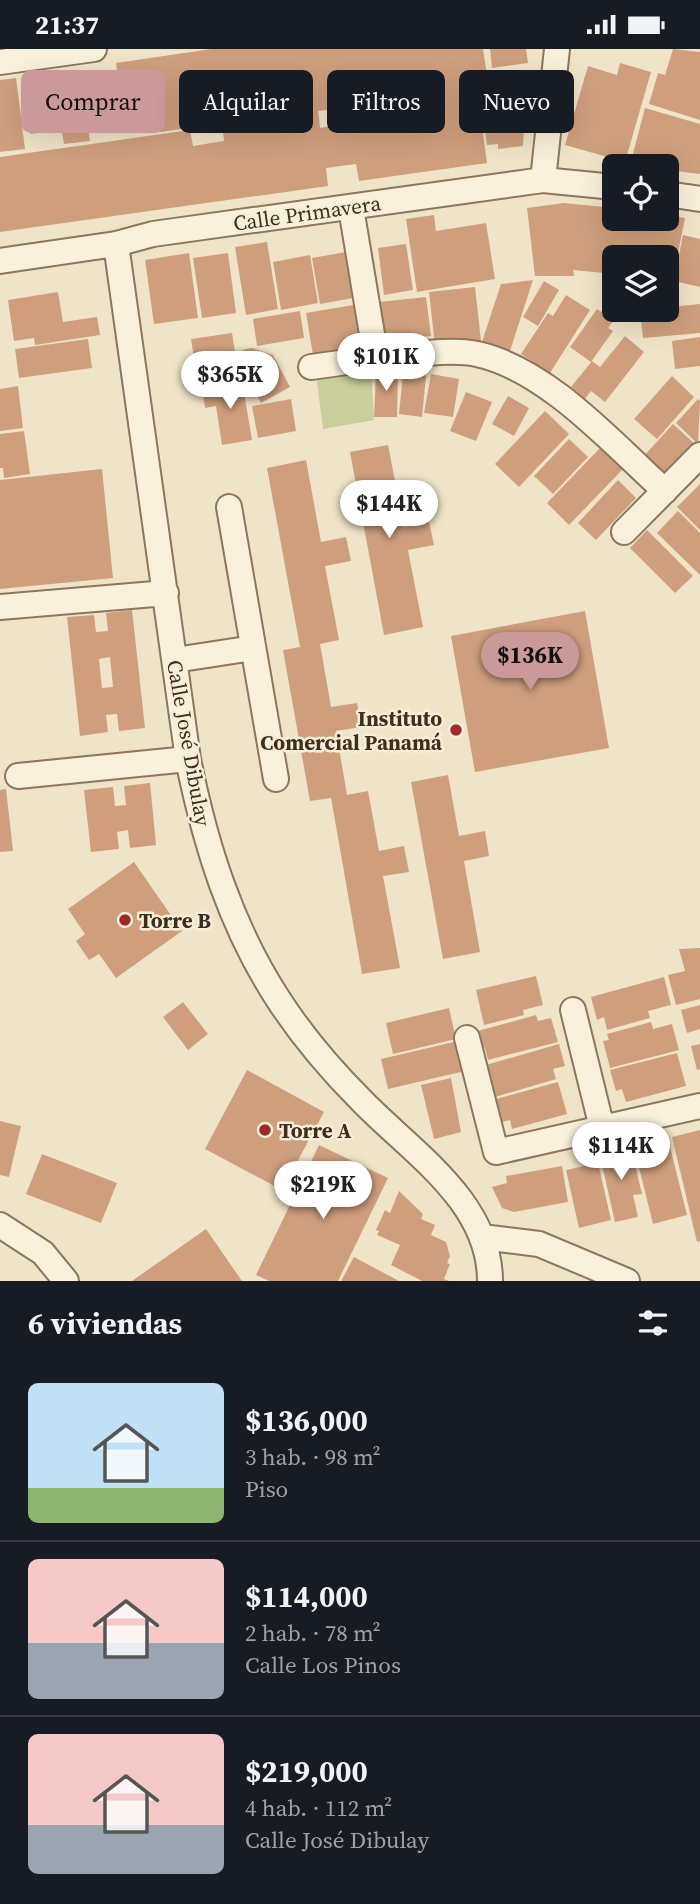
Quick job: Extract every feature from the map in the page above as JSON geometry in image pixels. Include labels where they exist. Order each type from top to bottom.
[{"type":"street","points":[[0,62],[94,49]]},
{"type":"street","points":[[543,180],[557,49]]},
{"type":"street","name":"Calle Primavera","points":[[0,261],[116,244],[153,234],[543,180],[602,186]]},
{"type":"street","points":[[679,196],[700,199]]},
{"type":"street","points":[[351,208],[376,358]]},
{"type":"street","name":"Calle José Dibulay","points":[[116,244],[188,759],[202,828],[222,889],[278,1000],[316,1052],[360,1100],[461,1197],[482,1237],[490,1281]]},
{"type":"street","points":[[311,367],[376,358],[475,353],[509,364],[550,389],[665,491]]},
{"type":"street","points":[[625,532],[700,455]]},
{"type":"street","points":[[229,507],[276,779]]},
{"type":"street","points":[[0,607],[166,593]]},
{"type":"street","points":[[175,660],[254,648]]},
{"type":"street","points":[[18,776],[188,759]]},
{"type":"street","points":[[573,1010],[602,1128]]},
{"type":"street","points":[[467,1038],[496,1152],[700,1106]]},
{"type":"street","points":[[0,1225],[43,1253],[66,1281]]},
{"type":"street","points":[[482,1237],[510,1238],[539,1244],[627,1281]]},
{"type":"green space","points":[[371,367],[374,420],[323,429],[316,374]]},
{"type":"building","points":[[211,49],[483,49],[486,70],[459,70],[459,133],[483,133],[487,163],[359,181],[356,164],[326,168],[328,186],[0,232],[0,157],[179,132],[191,133],[193,146],[224,141],[223,133],[313,133],[313,70],[179,70],[179,129],[165,131],[165,70],[117,70],[116,63]]},
{"type":"building","points":[[490,49],[526,49],[528,63],[492,68]]},
{"type":"building","points":[[673,49],[700,52],[700,120],[649,104],[658,73],[665,75]]},
{"type":"building","points":[[620,63],[651,72],[627,154],[602,155],[565,145],[568,133],[574,133],[574,114],[588,66],[617,75]]},
{"type":"building","points":[[16,78],[25,149],[0,152],[0,80]]},
{"type":"building","points":[[645,108],[700,124],[700,174],[679,171],[679,154],[633,154]]},
{"type":"building","points":[[62,133],[89,133],[90,141],[64,144]]},
{"type":"building","points":[[485,133],[524,133],[523,146],[498,149],[498,144],[487,145]]},
{"type":"building","points":[[564,203],[602,207],[602,231],[679,231],[679,217],[685,218],[679,248],[679,245],[602,245],[602,273],[573,270],[574,276],[535,276],[527,208]]},
{"type":"building","points":[[434,215],[436,231],[486,223],[495,279],[417,292],[406,219]]},
{"type":"building","points":[[683,235],[700,239],[700,287],[679,282],[679,255]]},
{"type":"building","points":[[267,242],[278,309],[246,315],[235,247]]},
{"type":"building","points":[[406,244],[413,290],[384,295],[378,248]]},
{"type":"building","points":[[352,251],[359,297],[320,304],[312,258]]},
{"type":"building","points":[[189,253],[198,318],[154,324],[145,260]]},
{"type":"building","points":[[228,253],[236,313],[202,318],[193,258]]},
{"type":"building","points":[[310,255],[318,303],[281,310],[273,262]]},
{"type":"building","points":[[533,280],[509,354],[481,345],[501,284]]},
{"type":"building","points":[[544,281],[559,290],[538,326],[523,317]]},
{"type":"building","points":[[475,287],[481,341],[435,346],[429,292]]},
{"type":"building","points":[[58,292],[63,322],[97,317],[100,335],[35,345],[34,338],[14,341],[8,300]]},
{"type":"building","points":[[566,295],[590,310],[550,373],[521,354],[548,313],[553,316]]},
{"type":"building","points":[[426,297],[431,336],[383,341],[379,302]]},
{"type":"building","points":[[359,304],[367,353],[314,361],[306,313]]},
{"type":"building","points":[[700,304],[700,333],[643,338],[641,322],[679,322],[679,306]]},
{"type":"building","points":[[597,309],[602,312],[602,322],[612,322],[608,328],[613,331],[591,362],[570,347]]},
{"type":"building","points":[[300,311],[304,338],[257,346],[253,319]]},
{"type":"building","points":[[232,333],[239,377],[198,384],[191,339]]},
{"type":"building","points":[[625,336],[644,352],[605,402],[591,391],[585,399],[571,387],[592,361],[600,367]]},
{"type":"building","points":[[700,337],[700,366],[675,369],[672,341]]},
{"type":"building","points":[[88,339],[92,368],[19,378],[15,349]]},
{"type":"building","points":[[252,348],[273,355],[290,387],[261,403],[246,375],[242,350]]},
{"type":"building","points":[[404,364],[427,366],[422,417],[399,414]]},
{"type":"building","points":[[376,369],[398,370],[397,417],[374,417]]},
{"type":"building","points":[[431,374],[459,379],[453,417],[424,413]]},
{"type":"building","points":[[672,376],[694,397],[657,439],[634,419]]},
{"type":"building","points":[[242,381],[252,440],[222,445],[216,406],[205,408],[202,388]]},
{"type":"building","points":[[18,386],[23,428],[0,431],[0,389]]},
{"type":"building","points":[[466,392],[492,402],[476,441],[450,431]]},
{"type":"building","points":[[508,396],[529,408],[514,436],[492,424]]},
{"type":"building","points":[[291,399],[296,431],[258,438],[252,406]]},
{"type":"building","points":[[698,399],[700,401],[698,444],[676,423]]},
{"type":"building","points":[[545,411],[569,434],[519,487],[495,464]]},
{"type":"building","points":[[673,424],[696,445],[665,479],[642,458]]},
{"type":"building","points":[[24,431],[30,474],[4,478],[3,468],[0,468],[0,434]]},
{"type":"building","points":[[569,439],[588,457],[553,494],[534,476]]},
{"type":"building","points":[[388,445],[404,527],[429,522],[434,545],[408,550],[423,627],[384,635],[350,452]]},
{"type":"building","points":[[601,447],[623,469],[569,525],[547,503]]},
{"type":"building","points":[[306,460],[321,542],[346,537],[351,561],[325,566],[339,640],[320,644],[331,707],[357,703],[361,727],[336,731],[347,795],[368,791],[379,851],[404,846],[409,872],[383,876],[400,968],[362,974],[331,798],[310,801],[283,650],[300,647],[267,468]]},
{"type":"building","points":[[102,469],[113,578],[0,589],[0,480]]},
{"type":"building","points":[[618,480],[636,498],[596,540],[578,523]]},
{"type":"building","points":[[700,484],[700,530],[677,507]]},
{"type":"building","points":[[678,511],[700,533],[700,575],[657,533]]},
{"type":"building","points":[[647,530],[693,576],[675,593],[630,548]]},
{"type":"building","points":[[132,610],[145,728],[119,731],[117,714],[106,715],[108,732],[80,736],[67,617],[94,615],[96,632],[108,631],[106,613]],"holes":[[[110,657],[113,687],[102,688],[99,659]]]},
{"type":"building","points":[[585,611],[609,748],[475,772],[451,636]]},
{"type":"building","points":[[448,775],[459,836],[485,831],[489,856],[464,861],[480,952],[443,959],[411,782]]},
{"type":"building","points":[[150,783],[156,845],[130,848],[128,830],[117,832],[119,849],[91,852],[84,790],[113,787],[115,806],[126,805],[124,786]]},
{"type":"building","points":[[6,789],[13,851],[0,852],[0,790]]},
{"type":"building","name":"Torre B","points":[[134,862],[182,931],[116,978],[99,954],[89,960],[76,941],[85,934],[68,909]]},
{"type":"building","points":[[700,948],[700,999],[676,1005],[668,975],[685,971],[679,949]]},
{"type":"building","points":[[536,976],[543,1005],[523,1010],[524,1015],[484,1025],[476,990]]},
{"type":"building","points":[[664,977],[671,1005],[648,1011],[650,1018],[607,1030],[604,1017],[597,1020],[591,997]]},
{"type":"building","points":[[183,1002],[208,1034],[188,1050],[163,1017]]},
{"type":"building","points":[[700,1005],[700,1029],[687,1033],[681,1010]]},
{"type":"building","points":[[449,1008],[456,1039],[393,1054],[386,1023]]},
{"type":"building","points":[[536,1015],[538,1021],[551,1018],[558,1042],[488,1060],[485,1048],[479,1050],[474,1032]]},
{"type":"building","points":[[651,1022],[653,1029],[672,1024],[679,1050],[610,1068],[603,1041],[609,1040],[607,1034]]},
{"type":"building","points":[[458,1041],[465,1071],[388,1089],[381,1059]]},
{"type":"building","points":[[559,1044],[565,1066],[553,1069],[556,1079],[495,1097],[486,1065]]},
{"type":"building","points":[[700,1044],[700,1069],[697,1070],[691,1046]]},
{"type":"building","points":[[677,1053],[686,1086],[626,1102],[622,1089],[616,1091],[610,1070]]},
{"type":"building","name":"Torre A","points":[[247,1070],[324,1112],[282,1190],[205,1149]]},
{"type":"building","points":[[451,1078],[461,1132],[434,1139],[421,1085]]},
{"type":"building","points":[[558,1082],[567,1114],[512,1129],[510,1120],[502,1122],[496,1099]]},
{"type":"building","points":[[0,1121],[21,1126],[9,1177],[0,1175]]},
{"type":"building","points":[[700,1130],[700,1241],[697,1242],[672,1137]]},
{"type":"building","points":[[666,1131],[687,1215],[653,1224],[632,1139]]},
{"type":"building","points":[[319,1145],[388,1178],[338,1281],[269,1281],[256,1275]]},
{"type":"building","points":[[621,1146],[623,1154],[632,1152],[642,1194],[633,1195],[638,1217],[615,1222],[599,1151]]},
{"type":"building","points":[[42,1154],[117,1183],[101,1223],[26,1194]]},
{"type":"building","points":[[598,1163],[611,1220],[579,1228],[566,1170]]},
{"type":"building","points":[[562,1166],[568,1202],[514,1212],[502,1208],[492,1187],[507,1183],[506,1176]]},
{"type":"building","points":[[399,1191],[423,1214],[421,1219],[435,1225],[431,1235],[446,1242],[450,1256],[447,1263],[450,1264],[444,1279],[449,1281],[422,1281],[391,1265],[400,1245],[377,1235],[379,1231],[376,1230],[385,1210],[390,1213]]},
{"type":"building","points":[[206,1229],[242,1281],[132,1281]]},
{"type":"building","points":[[354,1257],[399,1281],[341,1281]]},
{"type":"place","name":"Instituto Comercial Panamá","points":[[456,730]]},
{"type":"place","name":"Torre B","points":[[125,920]]},
{"type":"place","name":"Torre A","points":[[265,1130]]}]
